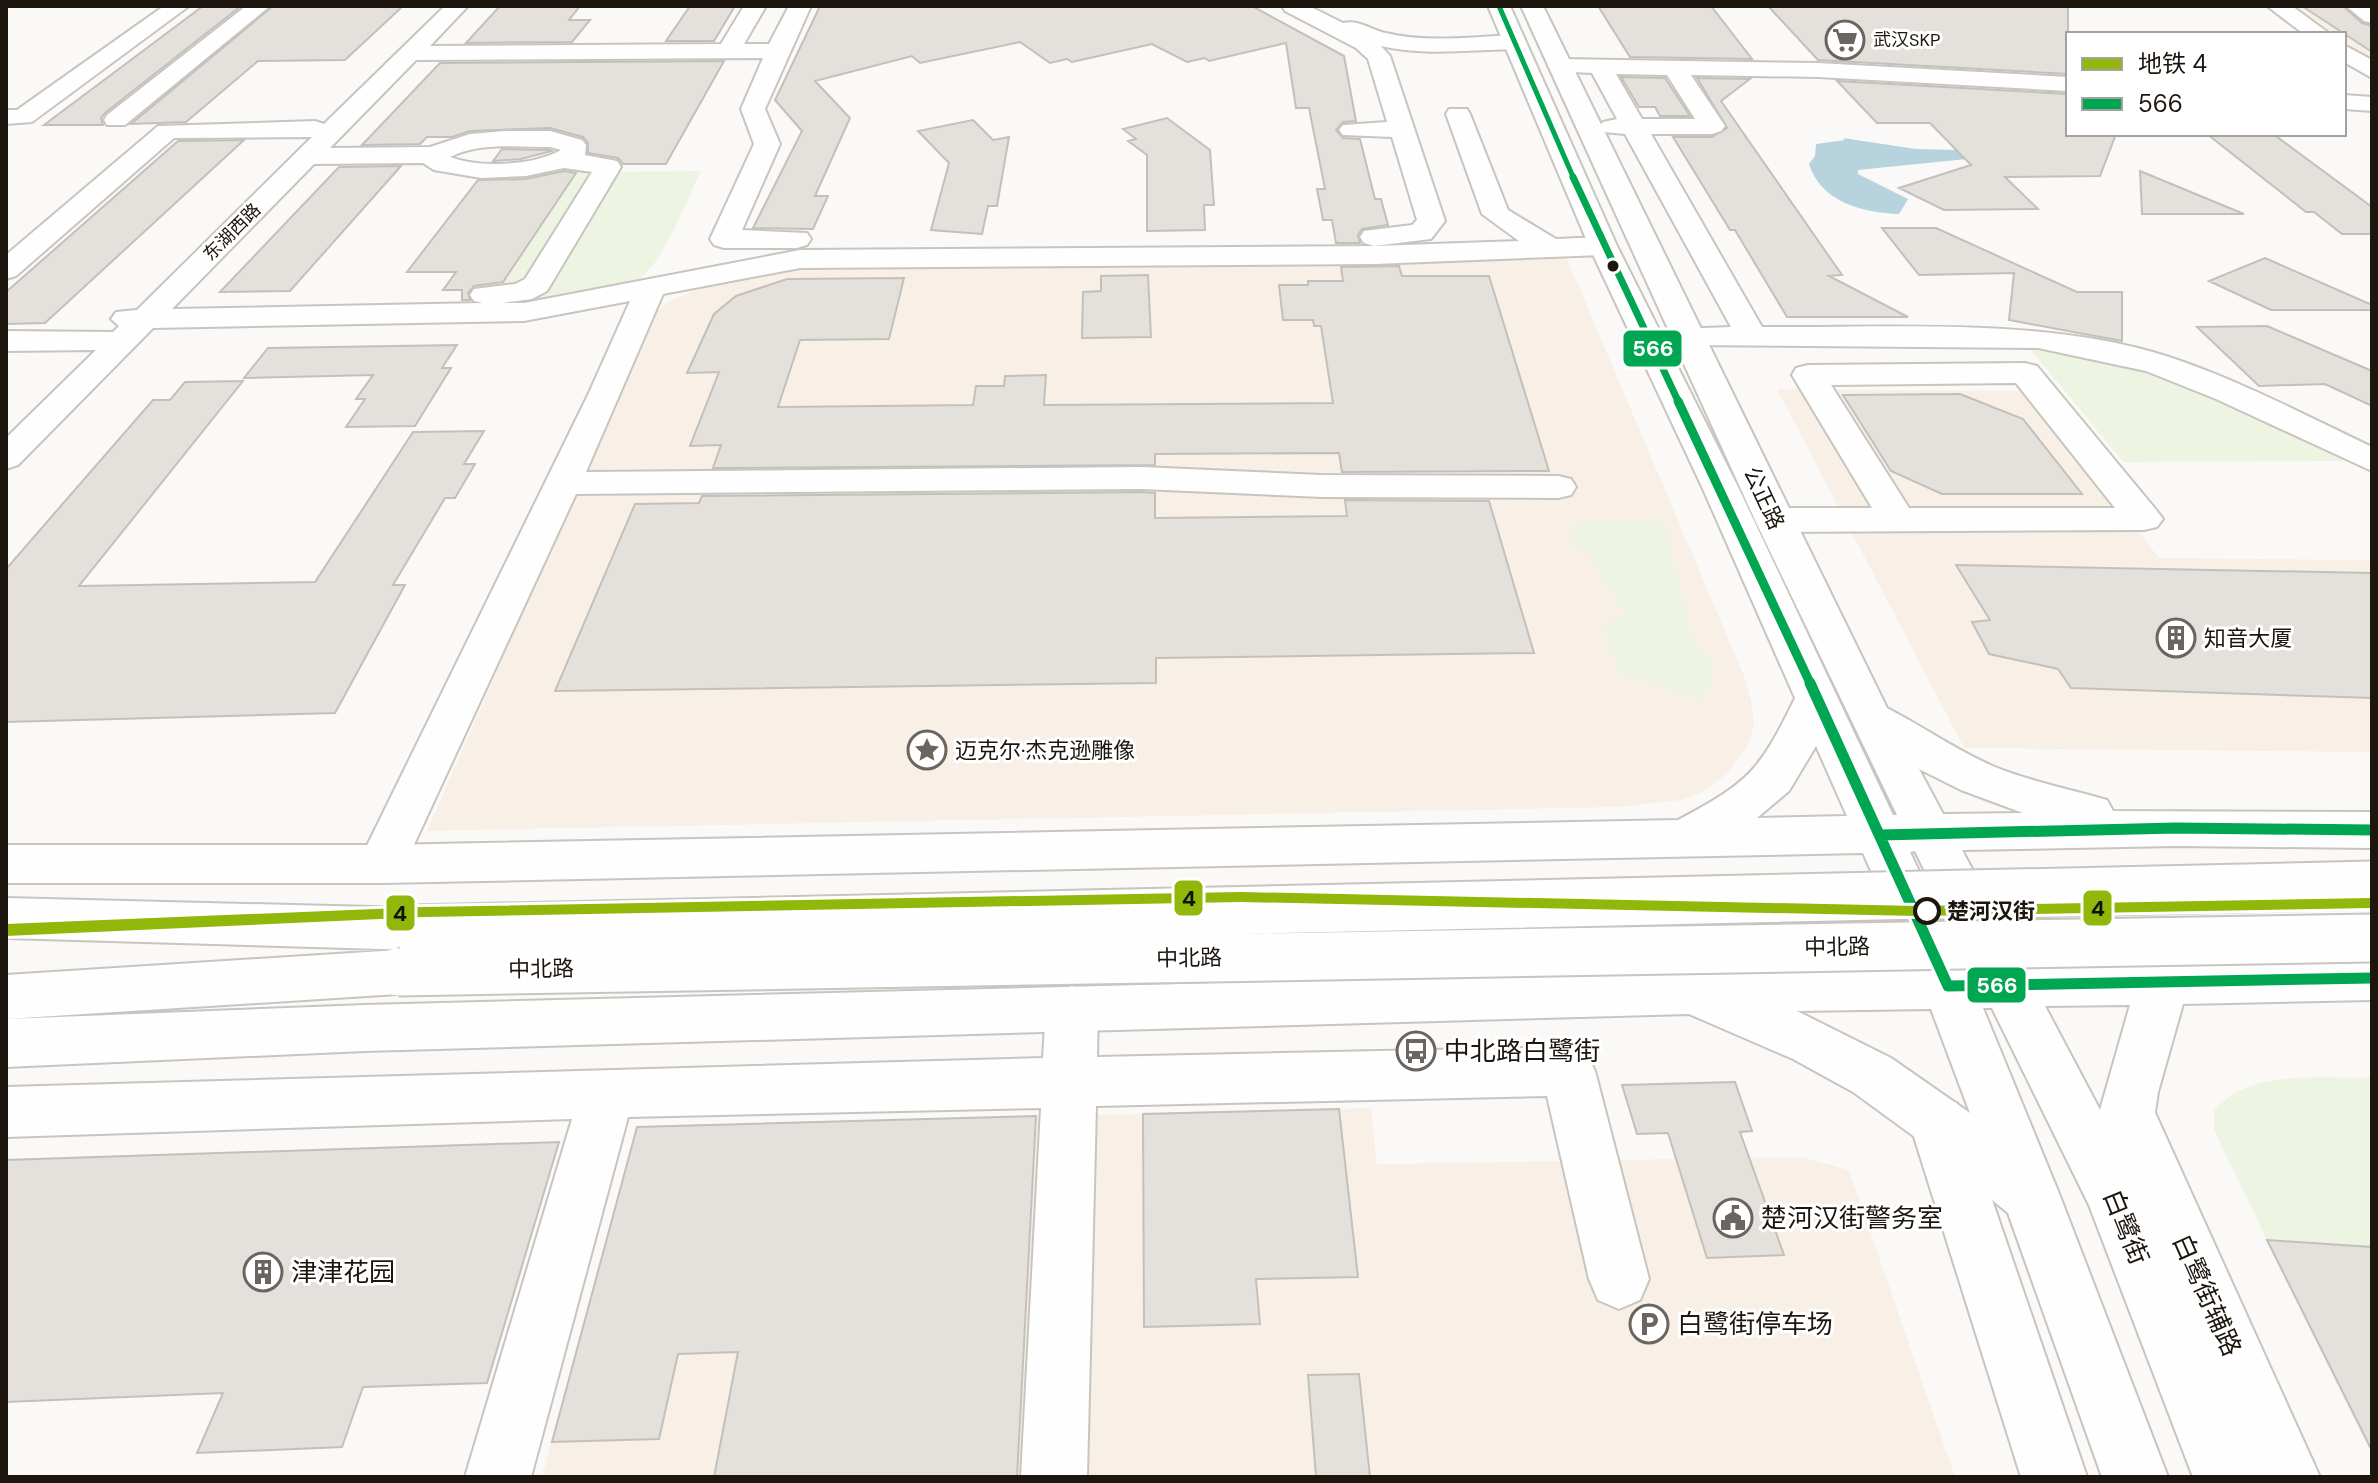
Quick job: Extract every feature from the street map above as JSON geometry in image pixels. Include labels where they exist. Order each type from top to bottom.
[{"type":"main road","points":[[6,117],[23,117],[178,6]]},
{"type":"main road","points":[[116,120],[259,6]]},
{"type":"main road","name":"东湖西路","points":[[6,458],[136,319],[311,143],[438,6]]},
{"type":"main road","name":"东湖西路","points":[[6,438],[136,319],[311,143],[411,53],[457,6]]},
{"type":"main road","points":[[729,51],[755,6]]},
{"type":"main road","points":[[800,6],[753,109],[767,144],[724,239],[1368,238],[1413,235],[1426,230],[1431,221],[1376,52],[1293,6]]},
{"type":"main road","points":[[1310,6],[1366,35],[1387,40],[1514,42]]},
{"type":"main road","name":"公正路","points":[[1499,6],[1603,246],[1721,489],[1948,986]]},
{"type":"main road","name":"公正路","points":[[1532,6],[1774,520],[1870,717],[2007,985]]},
{"type":"main road","points":[[2278,6],[2316,32]]},
{"type":"main road","points":[[2357,6],[2372,16]]},
{"type":"main road","points":[[411,53],[777,51]]},
{"type":"main road","points":[[2346,53],[2372,71]]},
{"type":"main road","points":[[1560,66],[1818,70],[2066,84]]},
{"type":"main road","points":[[1600,67],[1752,337]]},
{"type":"main road","points":[[1588,127],[1712,126],[1675,68]]},
{"type":"main road","points":[[2346,102],[2372,104]]},
{"type":"main road","points":[[1458,114],[1496,214],[1552,249]]},
{"type":"main road","points":[[1352,130],[1402,129]]},
{"type":"main road","points":[[6,270],[167,131],[434,155],[439,164],[462,168],[541,167],[565,160],[608,167],[536,285],[521,293],[136,319],[6,341]]},
{"type":"main road","points":[[136,319],[504,313],[568,305],[800,259],[1375,255],[1603,246]]},
{"type":"main road","points":[[382,864],[563,483],[651,288]]},
{"type":"main road","points":[[1687,336],[2038,339],[2155,363],[2228,392],[2372,460]]},
{"type":"main road","points":[[1774,520],[1898,520],[2129,520],[2144,519],[2025,373],[1808,375],[1898,520]]},
{"type":"main road","points":[[563,483],[1142,478],[1322,486],[1558,487]]},
{"type":"main road","points":[[1680,840],[1740,808],[1764,787],[1781,768],[1816,699]]},
{"type":"main road","points":[[1870,717],[1924,754],[1986,784],[2045,804],[2176,828]]},
{"type":"main road","points":[[6,864],[382,864],[2176,828],[2372,830]]},
{"type":"main road","points":[[6,917],[382,864]]},
{"type":"main road","name":"中北路","points":[[6,997],[406,950],[2372,885]]},
{"type":"main road","name":"中北路","points":[[6,917],[406,950],[2372,938]]},
{"type":"main road","name":"中北路","points":[[6,1043],[365,1028],[1693,992],[2372,978]]},
{"type":"main road","points":[[2114,1194],[2127,1113],[2146,1034],[2163,982]]},
{"type":"main road","name":"白鹭街","points":[[2007,985],[2114,1194],[2226,1477]]},
{"type":"main road","points":[[1948,986],[2031,1196],[2135,1477]]},
{"type":"main road","points":[[1693,992],[1829,1051],[1904,1095],[2031,1196]]},
{"type":"main road","points":[[6,1005],[365,1028]]},
{"type":"main road","points":[[1054,1477],[1072,1009]]},
{"type":"main road","points":[[6,1112],[607,1093],[1568,1071],[1619,1279]]},
{"type":"main road","points":[[498,1477],[607,1093]]},
{"type":"main road","name":"白鹭街辅路","points":[[2127,1113],[2287,1477]]},
{"type":"main road","points":[[1937,1121],[2054,1477]]},
{"type":"shaded area","points":[[2290,6],[2372,6],[2372,62],[2346,44],[2346,32],[2328,32]]},
{"type":"shaded area","points":[[1565,254],[1745,678],[1752,705],[1754,725],[1748,745],[1727,774],[1700,793],[1682,800],[1620,807],[427,831],[653,314],[673,299],[702,288],[791,267]]},
{"type":"shaded area","points":[[1777,389],[2032,391],[2159,558],[2372,560],[2372,752],[1964,748]]},
{"type":"shaded area","points":[[1371,1108],[1377,1164],[1802,1157],[1849,1170],[1955,1477],[542,1477],[637,1127]]},
{"type":"green space","points":[[701,171],[658,259],[639,279],[551,300],[490,301],[577,172]]},
{"type":"green space","points":[[2030,349],[2145,370],[2220,400],[2344,461],[2123,462]]},
{"type":"green space","points":[[1587,519],[1664,522],[1692,635],[1715,669],[1702,701],[1619,672],[1603,627],[1624,612],[1586,551],[1574,547],[1568,528]]},
{"type":"green space","points":[[2372,1078],[2372,1247],[2267,1240],[2214,1130],[2214,1111],[2236,1092],[2275,1080]]},
{"type":"water","points":[[1843,138],[1916,149],[1959,150],[1967,159],[1858,170],[1858,174],[1908,199],[1899,214],[1871,211],[1833,196],[1823,188],[1809,164],[1815,156],[1816,144],[1845,140]]},
{"type":"building","points":[[203,6],[241,6],[105,113],[101,118],[103,125],[44,125]]},
{"type":"building","points":[[273,6],[403,6],[345,60],[258,61],[186,122],[131,124]]},
{"type":"building","points":[[500,6],[580,6],[569,20],[590,20],[572,42],[466,43]]},
{"type":"building","points":[[690,6],[735,6],[714,41],[666,41]]},
{"type":"building","points":[[820,6],[1252,6],[1344,56],[1356,121],[1343,122],[1336,130],[1343,138],[1360,139],[1375,199],[1381,199],[1388,225],[1362,229],[1358,235],[1360,243],[1336,243],[1332,220],[1323,220],[1317,189],[1325,189],[1309,108],[1296,108],[1286,43],[1209,61],[1205,58],[1187,62],[1152,44],[1072,62],[1067,59],[1050,63],[1020,42],[920,63],[912,56],[815,81],[850,118],[815,196],[828,196],[813,229],[753,228],[802,131],[775,100]]},
{"type":"building","points":[[1598,6],[1711,6],[1752,59],[1630,57]]},
{"type":"building","points":[[1768,6],[2068,6],[2066,74],[1818,60]]},
{"type":"building","points":[[2302,6],[2343,6],[2362,23],[2372,26],[2372,52],[2346,32]]},
{"type":"building","points":[[724,61],[666,164],[623,164],[618,158],[588,153],[588,143],[583,137],[550,128],[470,131],[452,137],[427,137],[420,144],[362,145],[440,63]]},
{"type":"building","points":[[1621,77],[1665,78],[1690,116],[1660,116],[1655,107],[1639,107]]},
{"type":"building","points":[[1697,78],[1750,79],[1721,101],[1842,275],[1829,276],[1908,317],[1787,317],[1735,230],[1730,230],[1673,137],[1712,137],[1727,128]]},
{"type":"building","points":[[1837,81],[2066,94],[2066,136],[2115,136],[2100,176],[2005,177],[2038,209],[1944,210],[1899,188],[1971,165],[1930,123],[1877,123]]},
{"type":"building","points":[[1167,118],[1210,150],[1214,205],[1204,205],[1205,230],[1147,231],[1147,155],[1128,141],[1136,139],[1123,129]]},
{"type":"building","points":[[973,120],[993,140],[1009,137],[997,206],[988,206],[982,234],[931,230],[949,163],[918,131]]},
{"type":"building","points":[[2210,136],[2276,136],[2372,207],[2372,234],[2342,234],[2314,212],[2306,212]]},
{"type":"building","points":[[244,140],[45,323],[6,324],[6,292],[178,141]]},
{"type":"building","points":[[502,149],[552,151],[521,159],[493,161]]},
{"type":"building","points":[[401,166],[290,291],[220,292],[339,167]]},
{"type":"building","points":[[564,171],[576,173],[503,282],[474,286],[468,293],[470,300],[462,300],[462,290],[443,290],[456,272],[407,272],[478,180],[526,179]]},
{"type":"building","points":[[2140,171],[2244,214],[2142,214]]},
{"type":"building","points":[[1882,228],[1936,228],[2077,292],[2122,292],[2122,341],[2009,320],[2014,273],[1919,275]]},
{"type":"building","points":[[2265,258],[2372,305],[2372,310],[2271,310],[2209,281]]},
{"type":"building","points":[[1399,266],[1402,276],[1489,276],[1549,471],[1342,472],[1339,453],[1155,454],[1155,465],[713,468],[721,445],[690,446],[719,372],[687,373],[714,314],[736,296],[787,279],[904,278],[889,339],[800,340],[778,407],[973,405],[976,386],[1004,386],[1005,376],[1046,375],[1044,405],[1333,403],[1321,326],[1314,326],[1313,320],[1283,320],[1279,285],[1343,281],[1341,267]]},
{"type":"building","points":[[1148,275],[1151,337],[1082,338],[1083,292],[1101,291],[1101,276]]},
{"type":"building","points":[[2267,326],[2372,371],[2372,406],[2325,384],[2259,386],[2197,327]]},
{"type":"building","points":[[457,345],[442,368],[451,368],[415,426],[346,427],[365,399],[356,399],[373,375],[244,378],[268,348]]},
{"type":"building","points":[[243,381],[79,586],[315,582],[413,432],[484,431],[464,464],[475,464],[455,498],[445,498],[393,585],[405,585],[335,713],[6,722],[6,569],[153,400],[170,400],[185,382]]},
{"type":"building","points":[[1960,394],[2023,419],[2082,494],[1942,494],[1891,471],[1843,395]]},
{"type":"building","points":[[1155,493],[1155,518],[1347,516],[1345,500],[1489,501],[1534,653],[1156,658],[1156,683],[555,691],[635,504],[699,503],[702,496]]},
{"type":"building","name":"知音大厦","points":[[1956,565],[2372,573],[2372,698],[2071,688],[2058,669],[1989,654],[1972,622],[1990,620]]},
{"type":"building","points":[[1735,1082],[1752,1131],[1740,1132],[1784,1255],[1707,1258],[1668,1133],[1637,1134],[1622,1085]]},
{"type":"building","points":[[1339,1109],[1358,1277],[1256,1279],[1260,1324],[1144,1327],[1143,1114]]},
{"type":"building","points":[[1036,1116],[1017,1477],[714,1477],[738,1352],[678,1354],[659,1439],[552,1442],[637,1127]]},
{"type":"building","name":"津津花园","points":[[559,1142],[487,1383],[363,1387],[342,1447],[197,1453],[223,1393],[6,1402],[6,1160]]},
{"type":"building","points":[[2267,1240],[2372,1247],[2372,1451]]},
{"type":"building","points":[[1359,1374],[1370,1477],[1316,1477],[1308,1375]]},
{"type":"metro line","name":"4","points":[[6,930],[424,912],[1241,897],[1918,911],[2372,903]]},
{"type":"transit line","name":"566","points":[[1499,6],[1603,246],[1721,489],[1948,986],[2372,978]]},
{"type":"transit line","name":"566","points":[[1881,835],[2176,828],[2372,830]]},
{"type":"place","name":"武汉SKP","points":[[1845,40]]},
{"type":"place","name":"知音大厦","points":[[2176,638]]},
{"type":"place","name":"迈克尔·杰克逊雕像","points":[[927,750]]},
{"type":"place","name":"楚河汉街","points":[[1927,911]]},
{"type":"place","name":"中北路白鹭街","points":[[1416,1051]]},
{"type":"place","name":"楚河汉街警务室","points":[[1733,1218]]},
{"type":"place","name":"津津花园","points":[[263,1272]]},
{"type":"place","name":"白鹭街停车场","points":[[1649,1324]]}]
